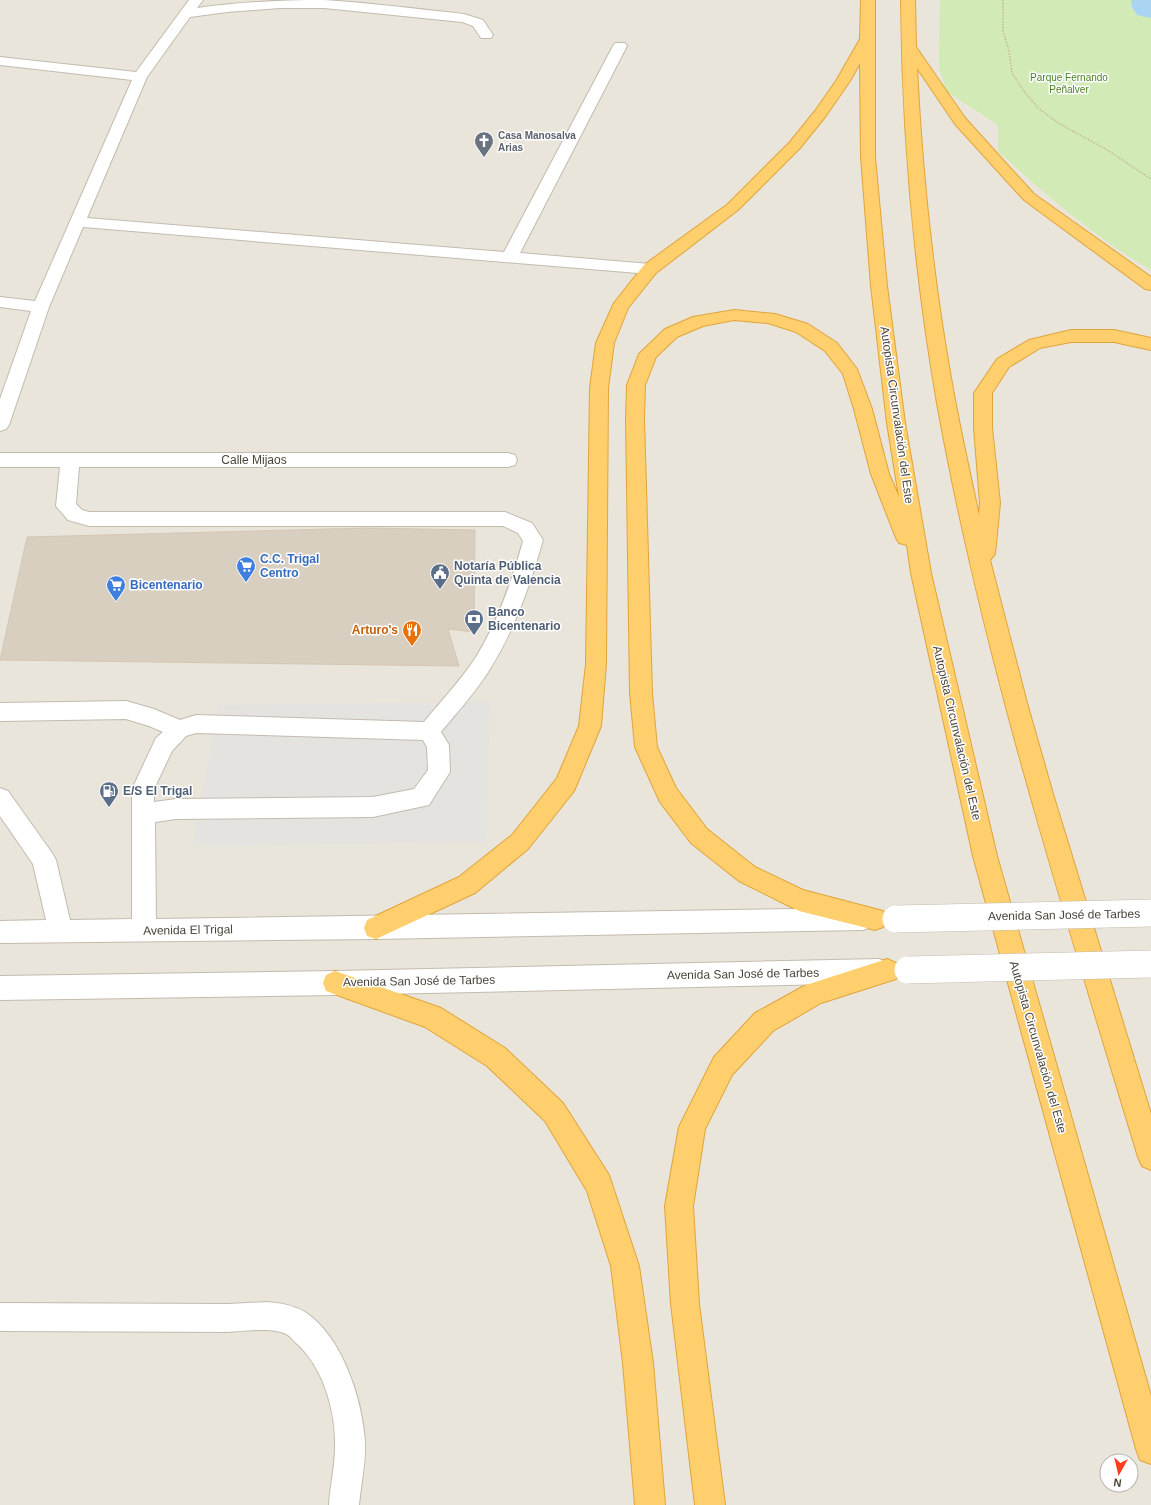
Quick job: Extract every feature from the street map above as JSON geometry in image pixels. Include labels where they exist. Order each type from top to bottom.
[{"type":"highway","name":"Autopista Circunvalación del Este","points":[[868,0],[868,156],[879,286],[896,423],[921,573],[985,856],[1151,1448]]},
{"type":"highway","points":[[908,0],[908,46],[915,160],[929,288],[950,425],[982,573],[1057,852],[1151,1157]]},
{"type":"highway","points":[[376,928],[466,885],[520,842],[566,784],[590,726],[596,664],[599,388],[605,343],[620,307],[650,269],[679,249],[733,207],[795,145],[844,81],[867,38]]},
{"type":"highway","points":[[908,46],[960,121],[1029,197],[1151,285]]},
{"type":"highway","points":[[885,919],[799,900],[747,874],[699,836],[668,795],[646,747],[641,692],[635,419],[636,385],[648,354],[671,333],[699,321],[734,315],[769,318],[802,328],[831,347],[851,373],[863,409],[880,474],[921,573]]},
{"type":"highway","points":[[982,573],[990,503],[983,428],[983,393],[1003,363],[1035,344],[1071,336],[1114,336],[1151,344]]},
{"type":"highway","points":[[710,1505],[685,1304],[679,1206],[692,1127],[723,1066],[764,1022],[816,993],[898,970]]},
{"type":"highway","points":[[335,983],[432,1017],[496,1057],[554,1112],[599,1185],[625,1266],[638,1363],[650,1505]]},
{"type":"street","points":[[0,425],[41,307],[140,77],[196,0]]},
{"type":"street","points":[[186,14],[227,8],[280,4],[324,4],[464,18],[478,23],[486,35]]},
{"type":"street","points":[[509,258],[620,46]]},
{"type":"street","points":[[0,61],[140,77]]},
{"type":"street","points":[[78,222],[650,269]]},
{"type":"street","points":[[0,302],[41,307]]},
{"type":"street","name":"Calle Mijaos","points":[[0,460],[508,460]]},
{"type":"street","points":[[70,460],[66,506],[75,515],[89,520],[506,519],[525,528],[533,540],[523,575],[499,635],[472,678],[429,731]]},
{"type":"street","points":[[0,712],[126,710],[154,718],[179,729]]},
{"type":"street","points":[[144,930],[143,789],[164,745],[179,729],[196,724],[429,731]]},
{"type":"street","points":[[143,814],[176,809],[373,807],[420,798],[439,772],[438,745],[429,731]]},
{"type":"street","points":[[0,798],[44,860],[61,931]]},
{"type":"street","name":"Avenida San José de Tarbes","points":[[376,928],[1151,913]]},
{"type":"street","name":"Avenida El Trigal","points":[[0,932],[376,928]]},
{"type":"street","name":"Avenida San José de Tarbes","points":[[335,983],[1151,964]]},
{"type":"street","points":[[0,988],[335,983]]},
{"type":"street","points":[[0,1318],[264,1317],[290,1320],[310,1334],[323,1352],[333,1372],[340,1393],[350,1442],[344,1505]]},
{"type":"path","points":[[1003,0],[1002,31],[1009,51],[1012,73],[1023,90],[1038,108],[1060,124],[1109,151],[1151,179]]},
{"type":"shaded area","points":[[0,0],[1151,0],[1151,1505],[0,1505]]},
{"type":"shaded area","points":[[490,702],[486,842],[193,846],[218,705]]},
{"type":"green space","name":"Parque Fernando Peñalver","points":[[940,0],[1151,0],[1151,270],[1110,244],[1071,215],[1034,184],[998,151],[998,125],[946,91],[939,67]]},
{"type":"building","name":"C.C. Trigal Centro","points":[[366,528],[475,530],[474,632],[448,629],[459,666],[0,660],[27,537]]},
{"type":"waterway","points":[[1150,0],[1151,7]]},
{"type":"place","name":"Casa Manosalva Arias","points":[[484,158]]},
{"type":"place","name":"C.C. Trigal Centro","points":[[246,583]]},
{"type":"place","name":"Notaría Pública Quinta de Valencia","points":[[440,590]]},
{"type":"place","name":"Bicentenario","points":[[116,602]]},
{"type":"place","name":"Banco Bicentenario","points":[[474,636]]},
{"type":"place","name":"Arturo's","points":[[412,647]]},
{"type":"place","name":"E/S El Trigal","points":[[109,808]]}]
